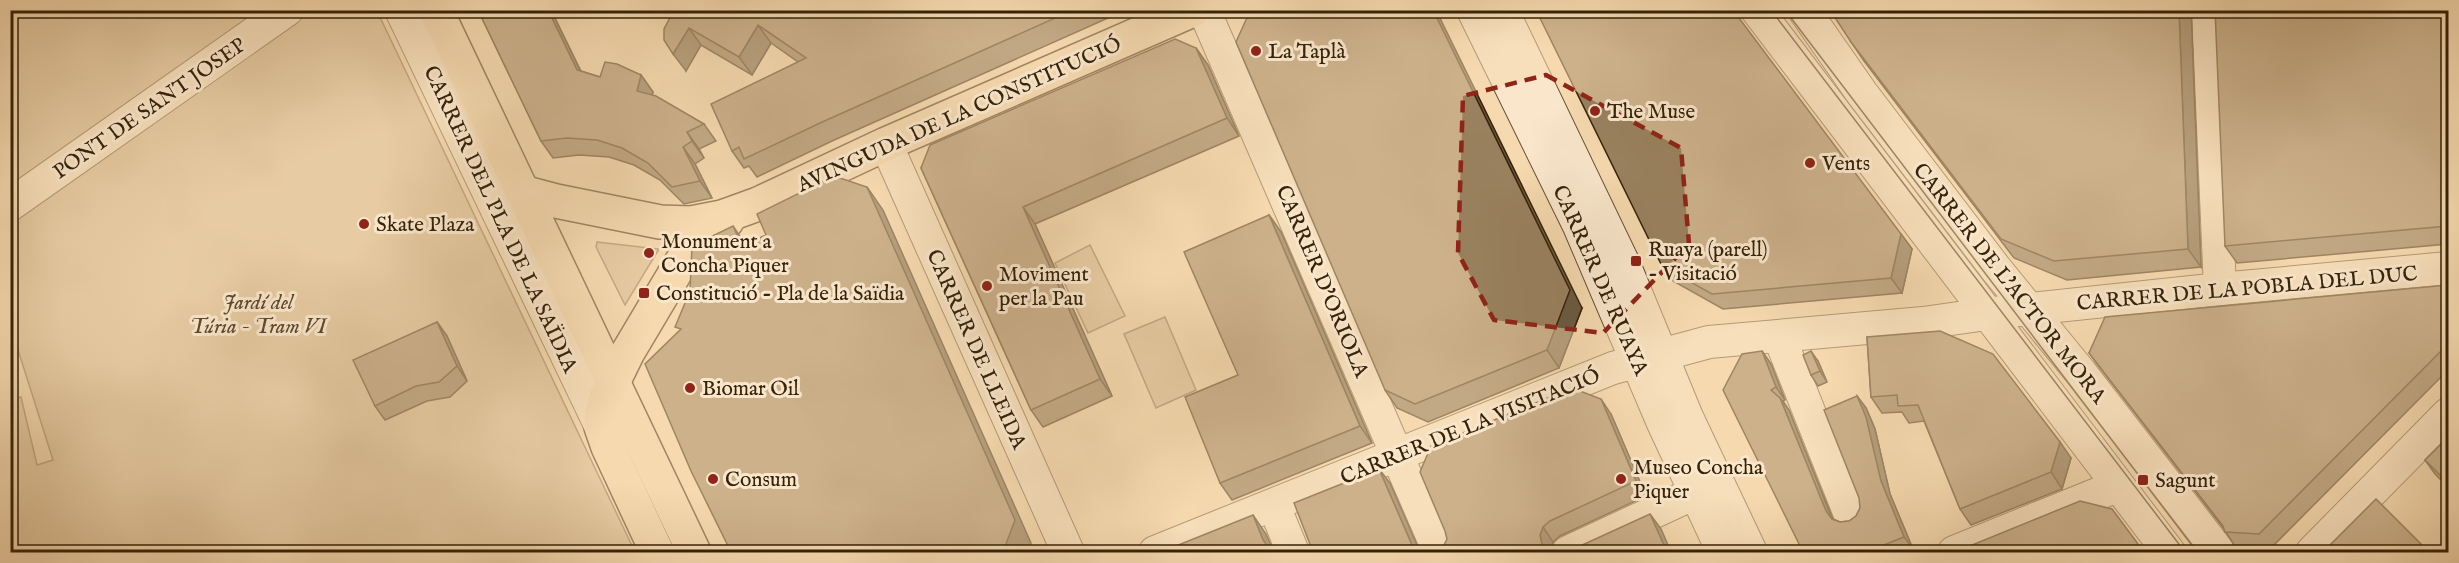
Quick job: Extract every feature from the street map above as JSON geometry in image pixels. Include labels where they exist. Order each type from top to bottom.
[{"type":"main road","name":"CARRER DEL PLA DE LA SAÏDIA","points":[[435,10],[694,552]]},
{"type":"main road","name":"AVINGUDA DE LA CONSTITUCIÓ","points":[[758,204],[886,144],[1193,10]]},
{"type":"main road","name":"CARRER DEL PLA DE LA SAÏDIA","points":[[522,192],[556,201],[678,224],[714,219],[758,204]]},
{"type":"main road","name":"CARRER DEL PLA DE LA SAÏDIA","points":[[657,552],[608,447],[602,427],[602,412],[612,383],[628,352],[693,246],[709,232],[758,204]]},
{"type":"street","name":"PONT DE SANT JOSEP","points":[[10,205],[287,10]]},
{"type":"street","name":"CARRER DEL PLA DE LA SAÏDIA","points":[[401,10],[602,427]]},
{"type":"street","name":"CARRER D'ORIOLA","points":[[1204,10],[1439,552]]},
{"type":"street","name":"CARRER DE RUAYA","points":[[1473,10],[1579,226],[1649,358],[1687,417],[1751,552]]},
{"type":"street","name":"CARRER DE RUAYA","points":[[1502,10],[1607,227],[1695,493],[1723,552]]},
{"type":"street","name":"CARRER DE L'ACTOR MORA","points":[[1757,10],[2008,311],[2117,486],[2169,552]]},
{"type":"street","name":"CARRER DE L'ACTOR MORA","points":[[1804,10],[1868,101],[1995,269],[2008,311],[2081,372],[2219,552]]},
{"type":"street","points":[[2208,10],[2220,289]]},
{"type":"street","name":"CARRER DE LLEIDA","points":[[886,144],[1068,552]]},
{"type":"street","name":"CARRER DE LA POBLA DEL DUC","points":[[2008,311],[2448,268]]},
{"type":"street","name":"CARRER DE LA VISITACIÓ","points":[[1155,552],[1613,368],[1708,342],[1923,323],[2008,311]]},
{"type":"street","points":[[1779,336],[1851,517]]},
{"type":"street","points":[[2312,552],[2448,414]]},
{"type":"street","points":[[1954,552],[2117,486]]},
{"type":"street","points":[[1568,552],[1695,493]]},
{"type":"street","points":[[1274,506],[1293,552]]},
{"type":"street","name":"CARRER DEL PLA DE LA SAÏDIA","points":[[644,521],[664,552]]},
{"type":"highlighted area","points":[[1546,75],[1681,148],[1689,244],[1603,333],[1494,320],[1458,253],[1463,96]]},
{"type":"green space","name":"Jardí del Túria - Tram VI","points":[[10,11],[377,11],[635,552],[11,552],[11,400],[21,397],[37,465],[53,460],[11,328]]},
{"type":"green space","points":[[597,242],[659,249],[625,305],[596,247]]},
{"type":"green space","points":[[1090,245],[1125,316],[1088,333],[1055,263]]},
{"type":"green space","points":[[1165,317],[1196,390],[1156,408],[1124,334]]},
{"type":"building","points":[[478,10],[548,10],[577,70],[600,77],[605,62],[617,64],[641,75],[637,91],[656,96],[704,124],[687,132],[692,141],[683,147],[700,181],[672,187],[648,163],[622,148],[597,140],[567,138],[541,141]]},
{"type":"building","points":[[674,10],[1073,10],[744,159],[739,147],[732,151],[711,104],[806,58],[758,25],[739,57],[689,28],[673,54],[664,40],[664,29]]},
{"type":"building","points":[[1258,10],[1433,10],[1570,290],[1547,350],[1415,404],[1385,390],[1236,42],[1249,13]]},
{"type":"building","points":[[1536,10],[1733,10],[1901,234],[1891,278],[1712,294],[1662,266]]},
{"type":"building","points":[[1830,10],[2179,10],[2188,249],[2054,261],[2001,239],[1851,42]]},
{"type":"building","points":[[2215,10],[2448,10],[2448,226],[2225,246]]},
{"type":"building","points":[[1175,39],[1196,48],[1227,118],[1023,207],[1100,379],[1031,410],[921,168],[930,145]]},
{"type":"building","points":[[834,176],[867,187],[1015,520],[1003,552],[731,552],[691,471],[645,364],[681,329],[675,327],[690,291],[692,246],[733,226],[742,246],[766,235],[757,214]]},
{"type":"building","points":[[1269,215],[1360,426],[1220,483],[1185,397],[1238,375],[1184,252]]},
{"type":"building","points":[[2448,285],[2448,344],[2259,534],[2225,532],[2223,526],[2089,353],[2105,317]]},
{"type":"building","points":[[437,322],[457,366],[439,382],[416,386],[375,406],[353,360]]},
{"type":"building","points":[[1940,331],[1993,354],[2060,442],[2051,472],[1960,509],[1918,405],[1898,406],[1897,395],[1871,397],[1867,337]]},
{"type":"building","points":[[1762,351],[1776,387],[1771,390],[1780,398],[1826,511],[1832,519],[1840,522],[1849,521],[1856,516],[1860,508],[1859,498],[1824,410],[1857,396],[1866,417],[1881,481],[1904,537],[1866,552],[1803,552],[1723,390],[1742,354]]},
{"type":"building","points":[[1811,351],[1820,371],[1811,375],[1803,355]]},
{"type":"building","points":[[1572,388],[1601,399],[1636,481],[1550,521],[1543,527],[1540,535],[1542,545],[1547,552],[1437,552],[1447,539],[1420,472],[1431,446]]},
{"type":"building","points":[[2448,437],[2448,483],[2425,460]]},
{"type":"building","points":[[1379,469],[1412,545],[1420,552],[1313,552],[1294,503]]},
{"type":"building","points":[[2376,499],[2429,552],[2323,552]]},
{"type":"building","points":[[2080,501],[2112,509],[2144,552],[1955,552]]},
{"type":"building","points":[[1650,514],[1667,552],[1567,552]]},
{"type":"building","points":[[1253,515],[1263,540],[1271,552],[1161,552]]},
{"type":"tram line","points":[[1771,10],[2185,552]]},
{"type":"tram line","points":[[1785,10],[2197,552]]},
{"type":"place","name":"La Taplà","points":[[1256,51]]},
{"type":"place","name":"The Muse","points":[[1595,111]]},
{"type":"place","name":"Vents","points":[[1810,163]]},
{"type":"place","name":"Skate Plaza","points":[[364,224]]},
{"type":"place","name":"Monument a Concha Piquer","points":[[649,253]]},
{"type":"place","name":"Ruaya (parell) - Visitació","points":[[1636,261]]},
{"type":"place","name":"Moviment per la Pau","points":[[987,286]]},
{"type":"place","name":"Constitució - Pla de la Saïdia","points":[[644,293]]},
{"type":"place","name":"Biomar Oil","points":[[690,388]]},
{"type":"place","name":"Consum","points":[[713,479]]},
{"type":"place","name":"Museo Concha Piquer","points":[[1621,479]]},
{"type":"place","name":"Sagunt","points":[[2143,480]]}]
